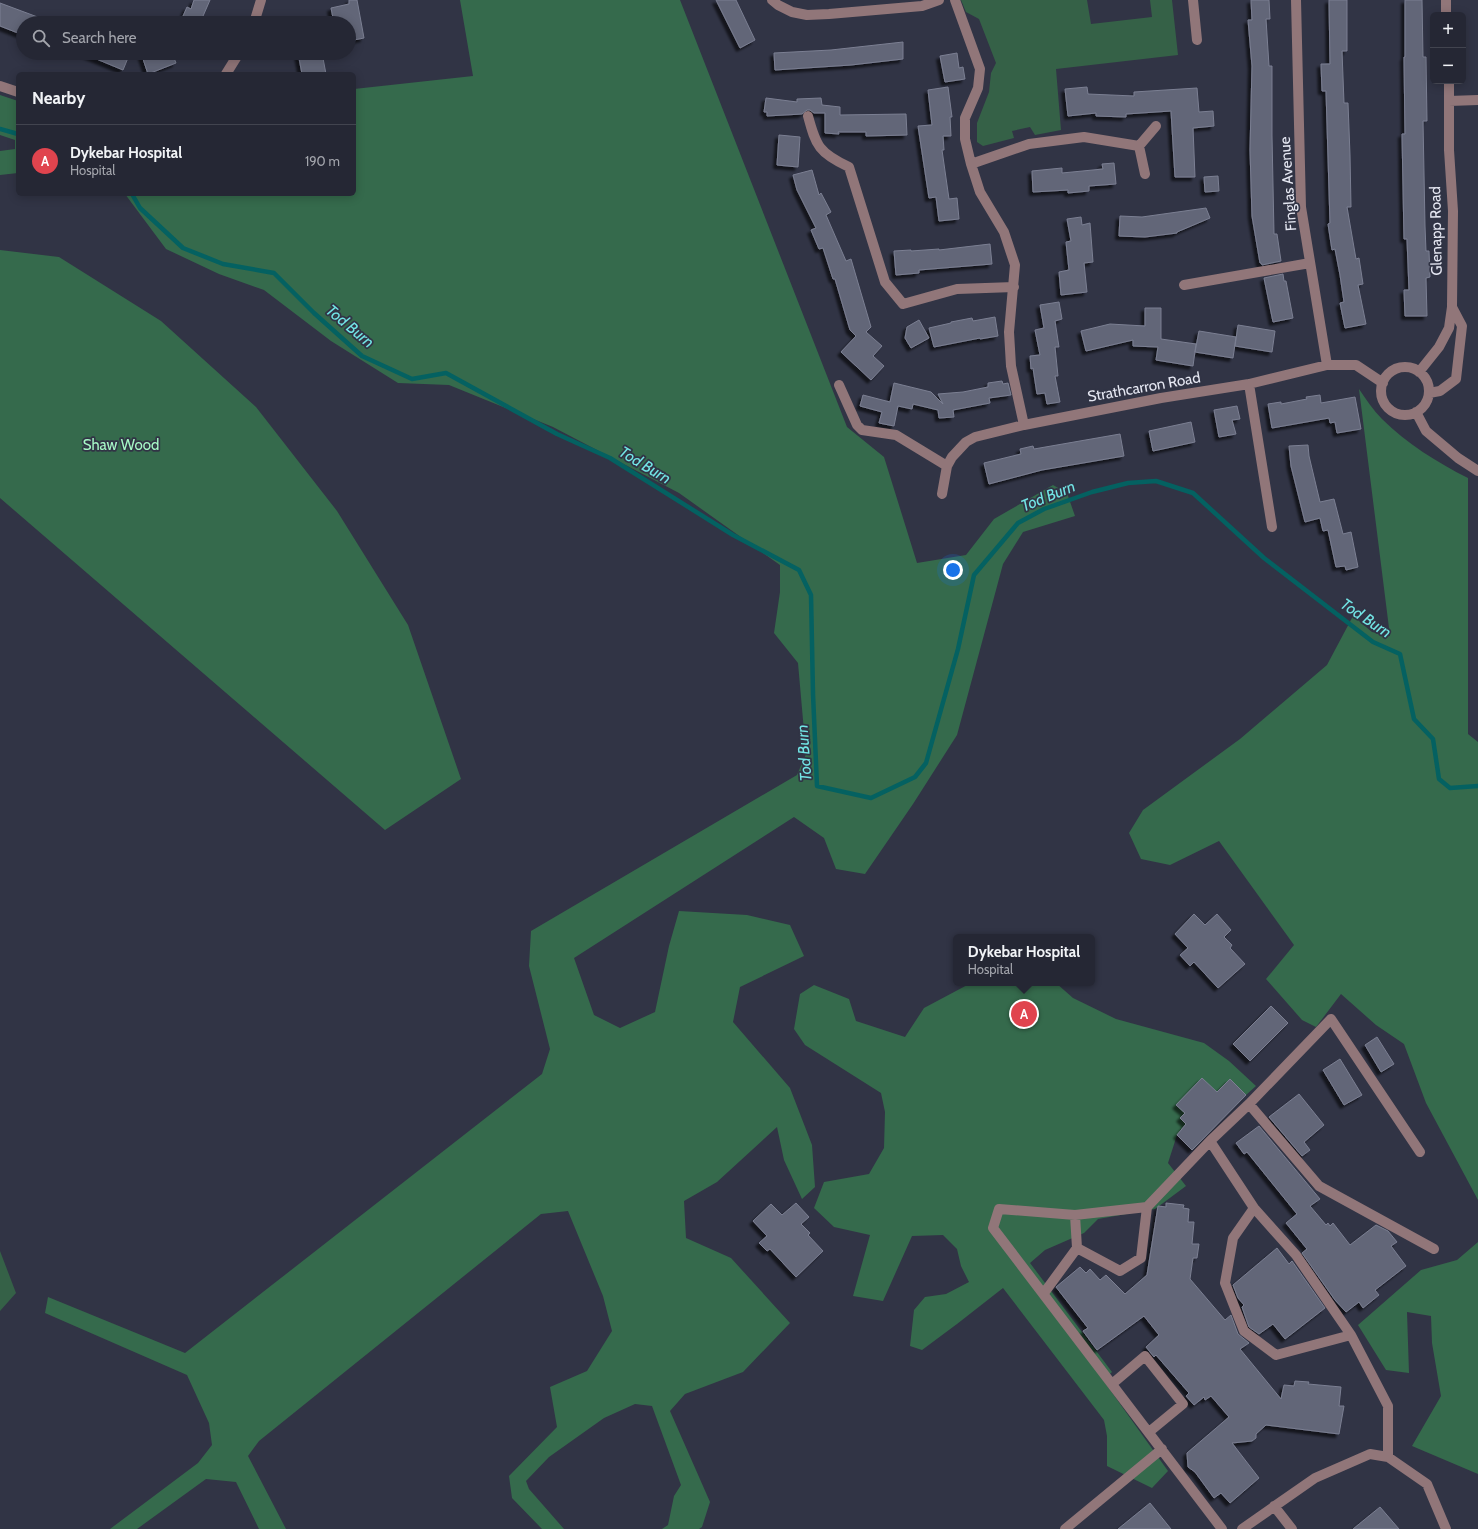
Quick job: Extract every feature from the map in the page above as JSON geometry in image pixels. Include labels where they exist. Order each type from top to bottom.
[{"type":"street","points":[[256,16],[261,0]]},
{"type":"street","points":[[772,0],[778,5],[792,12],[807,15],[922,6],[939,0]]},
{"type":"street","points":[[955,0],[980,69],[978,88],[965,118],[965,139],[980,192],[1004,232],[1015,265],[1009,332],[1011,366],[1024,425]]},
{"type":"street","points":[[1194,0],[1197,40]]},
{"type":"street","name":"Finglas Avenue","points":[[1296,0],[1301,207],[1327,365]]},
{"type":"street","points":[[1446,0],[1446,12]]},
{"type":"street","points":[[227,72],[235,60]]},
{"type":"street","name":"Glenapp Road","points":[[1419,372],[1439,347],[1449,328],[1452,307],[1453,211],[1449,150],[1448,84]]},
{"type":"street","points":[[0,86],[16,91]]},
{"type":"street","points":[[1449,101],[1478,100]]},
{"type":"street","points":[[808,116],[815,140],[822,150],[834,160],[849,167],[885,282],[903,304],[957,289],[1014,287]]},
{"type":"street","points":[[1138,146],[1156,126]]},
{"type":"street","points":[[971,164],[1029,144],[1084,137],[1138,146]]},
{"type":"street","points":[[1138,146],[1145,174]]},
{"type":"street","points":[[1184,285],[1310,263]]},
{"type":"street","points":[[1429,393],[1440,391],[1456,379],[1462,326],[1452,307]]},
{"type":"street","name":"Strathcarron Road","points":[[942,494],[947,466],[952,457],[966,442],[975,437],[1024,425],[1161,398],[1249,384],[1327,365],[1356,365],[1383,383]]},
{"type":"street","points":[[1403,367],[1413,369],[1419,372],[1426,380],[1429,393],[1427,401],[1422,408],[1409,415],[1394,412],[1387,407],[1381,394],[1383,383],[1387,376],[1395,369],[1403,367]]},
{"type":"street","points":[[1249,384],[1272,527]]},
{"type":"street","points":[[839,385],[856,425],[862,430],[896,435],[947,466]]},
{"type":"street","points":[[1416,412],[1426,431],[1458,458],[1478,471]]},
{"type":"street","points":[[1077,1248],[1120,1271],[1141,1258],[1147,1207],[1331,1019],[1420,1152]]},
{"type":"street","points":[[1249,1104],[1319,1186],[1434,1249]]},
{"type":"street","points":[[1210,1141],[1254,1208],[1296,1255],[1351,1335],[1388,1406],[1388,1457]]},
{"type":"street","points":[[1147,1207],[1075,1215],[998,1209],[993,1228],[1222,1529]]},
{"type":"street","points":[[1254,1208],[1233,1238],[1225,1283],[1244,1331],[1276,1355],[1351,1335]]},
{"type":"street","points":[[1044,1294],[1077,1248],[1075,1215]]},
{"type":"street","points":[[1112,1384],[1145,1356],[1183,1404],[1149,1432]]},
{"type":"street","points":[[1065,1529],[1162,1449]]},
{"type":"street","points":[[1242,1529],[1315,1478],[1370,1454],[1388,1457],[1427,1484],[1446,1529]]},
{"type":"street","points":[[1274,1506],[1292,1529]]},
{"type":"green space","points":[[460,0],[680,0],[847,427],[884,457],[917,563],[966,555],[994,519],[1053,485],[1067,493],[1075,516],[1023,532],[1003,564],[957,735],[913,804],[865,874],[836,869],[824,838],[794,817],[574,958],[594,1015],[620,1028],[655,1012],[669,946],[679,911],[747,915],[790,925],[804,956],[740,987],[733,1022],[790,1088],[812,1145],[815,1187],[802,1199],[784,1160],[777,1127],[717,1182],[684,1201],[686,1238],[731,1258],[790,1323],[743,1372],[685,1394],[670,1411],[710,1502],[702,1527],[699,1529],[662,1529],[668,1525],[674,1496],[681,1485],[652,1406],[635,1404],[604,1418],[549,1457],[526,1481],[529,1489],[564,1529],[542,1529],[512,1498],[509,1476],[557,1427],[550,1387],[587,1371],[612,1331],[603,1296],[568,1211],[541,1214],[259,1441],[248,1456],[286,1529],[259,1529],[236,1482],[206,1479],[137,1529],[110,1529],[198,1463],[212,1445],[209,1423],[187,1375],[45,1313],[48,1297],[185,1353],[542,1074],[550,1049],[529,966],[531,931],[797,775],[806,754],[798,663],[774,633],[780,592],[780,565],[679,493],[553,427],[449,385],[398,383],[331,341],[264,290],[219,274],[166,249],[126,196],[356,196],[356,89],[473,76]]},
{"type":"green space","points":[[961,0],[1087,0],[1091,24],[1152,17],[1150,0],[1172,0],[1178,55],[1056,69],[1061,130],[1035,135],[1030,127],[1012,131],[1014,138],[983,146],[977,142],[977,123],[989,92],[991,73],[996,63],[979,19],[966,12]]},
{"type":"green space","points":[[0,95],[16,100],[16,173],[0,175],[0,151],[15,149],[15,140],[0,135]]},
{"type":"green space","name":"Shaw Wood","points":[[0,250],[59,257],[161,321],[256,407],[337,511],[408,625],[461,779],[385,830],[0,498]]},
{"type":"green space","points":[[1359,389],[1379,416],[1391,428],[1434,459],[1468,478],[1468,734],[1478,742],[1478,1200],[1426,1103],[1404,1044],[1376,1025],[1341,994],[1316,1027],[1302,1020],[1266,979],[1294,945],[1219,841],[1170,865],[1141,859],[1129,833],[1143,810],[1240,739],[1327,665],[1353,616],[1372,632],[1390,636]]},
{"type":"green space","points":[[814,985],[849,999],[856,1021],[905,1037],[924,1008],[965,986],[1059,986],[1073,998],[1116,1019],[1204,1043],[1229,1061],[1256,1086],[1246,1095],[1230,1079],[1217,1092],[1202,1079],[1185,1113],[1180,1118],[1186,1124],[1177,1135],[1168,1163],[1186,1186],[1155,1209],[1098,1219],[1084,1233],[1045,1250],[1030,1263],[1112,1372],[1103,1380],[1168,1471],[1152,1488],[1107,1466],[1107,1436],[1104,1420],[1003,1288],[922,1350],[910,1346],[914,1310],[925,1297],[946,1294],[969,1282],[961,1266],[957,1249],[943,1235],[912,1236],[883,1301],[853,1296],[870,1235],[834,1227],[814,1208],[824,1182],[869,1174],[884,1148],[885,1112],[881,1093],[805,1045],[794,1029],[800,994]]},
{"type":"green space","points":[[1478,1242],[1478,1474],[1412,1446],[1441,1396],[1432,1343],[1431,1316],[1407,1312],[1409,1373],[1386,1370],[1358,1325],[1421,1270],[1457,1260]]},
{"type":"green space","points":[[0,1251],[16,1293],[0,1311]]},
{"type":"building","points":[[194,0],[210,0],[203,16],[183,16],[187,7],[191,9]]},
{"type":"building","points":[[349,0],[357,0],[364,38],[356,40],[356,16],[333,16],[331,8],[349,4]]},
{"type":"building","points":[[716,0],[736,0],[755,40],[740,48]]},
{"type":"building","points":[[1251,0],[1269,0],[1270,19],[1266,19],[1269,66],[1272,66],[1274,234],[1277,234],[1281,261],[1262,265],[1260,263],[1252,216],[1250,150],[1252,66],[1248,20],[1252,20]]},
{"type":"building","points":[[1329,0],[1347,0],[1347,51],[1342,51],[1344,103],[1348,103],[1350,155],[1351,207],[1347,207],[1356,259],[1359,258],[1363,284],[1358,285],[1366,324],[1345,328],[1340,303],[1344,302],[1340,275],[1335,249],[1332,250],[1328,224],[1330,223],[1326,91],[1322,91],[1321,64],[1330,64]]},
{"type":"building","points":[[1405,0],[1422,0],[1423,57],[1426,57],[1427,121],[1423,121],[1426,251],[1429,251],[1430,277],[1426,278],[1427,316],[1405,316],[1404,290],[1409,290],[1407,239],[1404,239],[1402,134],[1405,134]]},
{"type":"building","points":[[0,3],[35,16],[16,16],[16,32],[0,26]]},
{"type":"building","points":[[903,42],[903,59],[851,65],[775,70],[774,53],[831,50]]},
{"type":"building","points":[[957,53],[959,68],[963,67],[965,79],[945,82],[940,56]]},
{"type":"building","points":[[99,60],[127,60],[123,70]]},
{"type":"building","points":[[143,60],[175,60],[176,63],[153,72],[147,72]]},
{"type":"building","points":[[299,60],[323,60],[326,72],[302,72]]},
{"type":"building","points":[[948,87],[952,117],[950,117],[951,136],[943,136],[944,150],[942,150],[949,199],[957,198],[959,219],[939,221],[936,197],[929,198],[918,126],[932,125],[928,90]]},
{"type":"building","points":[[1087,87],[1088,94],[1134,96],[1134,92],[1197,88],[1199,112],[1213,111],[1214,126],[1193,128],[1195,177],[1175,177],[1171,111],[1126,114],[1126,117],[1096,116],[1096,113],[1068,116],[1065,89]]},
{"type":"building","points":[[766,98],[797,102],[797,99],[821,98],[822,105],[840,107],[840,115],[906,114],[907,135],[866,136],[866,132],[838,132],[839,134],[825,133],[825,113],[814,113],[807,110],[802,114],[767,116],[767,112],[764,112]]},
{"type":"building","points":[[779,135],[800,137],[798,167],[777,165]]},
{"type":"building","points":[[1114,163],[1116,184],[1089,186],[1089,191],[1068,193],[1068,190],[1033,192],[1032,171],[1062,168],[1062,173],[1103,169],[1102,164]]},
{"type":"building","points":[[812,170],[819,195],[821,193],[831,212],[826,215],[846,261],[851,259],[871,327],[866,332],[882,346],[873,356],[884,366],[871,380],[841,352],[856,336],[850,330],[835,279],[833,279],[823,248],[819,249],[811,230],[816,228],[797,190],[793,175]]},
{"type":"building","points":[[1218,176],[1219,191],[1205,192],[1204,177]]},
{"type":"building","points":[[1206,208],[1210,218],[1177,233],[1145,237],[1119,236],[1120,216],[1142,217]]},
{"type":"building","points":[[1081,217],[1082,225],[1090,223],[1093,262],[1084,263],[1087,292],[1061,295],[1059,272],[1069,270],[1066,242],[1071,241],[1067,219]]},
{"type":"building","points":[[990,244],[992,264],[919,270],[919,273],[896,275],[894,251],[939,250]]},
{"type":"building","points":[[1283,274],[1284,281],[1286,281],[1293,318],[1273,322],[1264,278]]},
{"type":"building","points":[[1059,302],[1062,319],[1055,321],[1059,347],[1055,347],[1058,376],[1055,376],[1060,402],[1047,404],[1045,393],[1037,394],[1033,368],[1031,369],[1030,356],[1040,355],[1035,330],[1044,328],[1040,305]]},
{"type":"building","points":[[1145,308],[1161,308],[1161,339],[1196,344],[1193,366],[1156,360],[1158,347],[1133,346],[1133,340],[1086,351],[1081,331],[1110,324],[1145,326]]},
{"type":"building","points":[[995,317],[998,336],[934,347],[929,328],[972,318],[973,321]]},
{"type":"building","points":[[919,320],[929,338],[911,348],[905,338],[907,327]]},
{"type":"building","points":[[1238,325],[1275,331],[1272,352],[1235,346]]},
{"type":"building","points":[[1199,331],[1236,337],[1233,358],[1195,352]]},
{"type":"building","points":[[1002,381],[1003,384],[1008,383],[1011,395],[989,398],[990,403],[953,410],[954,417],[939,418],[938,410],[913,404],[912,409],[898,406],[894,426],[879,423],[882,412],[860,406],[863,395],[890,402],[894,383],[931,392],[943,404],[938,394],[963,392],[988,387],[988,383]]},
{"type":"building","points":[[1320,395],[1321,403],[1355,397],[1361,429],[1337,433],[1335,422],[1330,423],[1329,418],[1272,428],[1268,404],[1281,402],[1281,404]]},
{"type":"building","points":[[1237,406],[1240,419],[1232,420],[1236,434],[1219,437],[1214,410]]},
{"type":"building","points":[[1191,422],[1195,442],[1153,451],[1149,431]]},
{"type":"building","points":[[1120,434],[1124,456],[1042,470],[989,484],[984,463],[1021,454],[1020,449],[1033,446],[1034,449]]},
{"type":"building","points":[[1308,445],[1309,456],[1320,502],[1334,499],[1343,534],[1351,532],[1358,567],[1346,570],[1345,566],[1336,567],[1328,530],[1323,531],[1320,518],[1305,522],[1291,466],[1289,446]]},
{"type":"building","points":[[1194,914],[1205,925],[1217,914],[1231,930],[1224,937],[1232,945],[1230,948],[1245,964],[1218,988],[1194,962],[1190,966],[1180,955],[1188,948],[1175,934]]},
{"type":"building","points":[[1271,1006],[1288,1023],[1250,1061],[1233,1044]]},
{"type":"building","points":[[1377,1037],[1394,1064],[1381,1072],[1365,1045]]},
{"type":"building","points":[[1340,1059],[1362,1095],[1344,1105],[1323,1070]]},
{"type":"building","points":[[1202,1078],[1217,1092],[1230,1079],[1246,1095],[1192,1150],[1177,1135],[1186,1124],[1180,1118],[1185,1113],[1176,1105]]},
{"type":"building","points":[[1299,1094],[1324,1125],[1304,1142],[1310,1150],[1302,1156],[1269,1117]]},
{"type":"building","points":[[1259,1126],[1320,1199],[1310,1206],[1326,1225],[1328,1223],[1330,1226],[1333,1223],[1350,1245],[1376,1225],[1388,1231],[1397,1242],[1391,1246],[1406,1266],[1375,1290],[1379,1295],[1363,1308],[1359,1302],[1346,1312],[1335,1300],[1302,1253],[1307,1249],[1286,1223],[1297,1214],[1247,1152],[1244,1154],[1236,1143]]},
{"type":"building","points":[[796,1203],[809,1217],[801,1224],[810,1233],[808,1235],[823,1251],[796,1277],[770,1249],[767,1251],[759,1243],[767,1236],[753,1221],[771,1204],[782,1215]]},
{"type":"building","points":[[1166,1203],[1184,1205],[1183,1208],[1189,1209],[1188,1222],[1194,1222],[1192,1244],[1199,1244],[1197,1258],[1193,1258],[1190,1279],[1225,1320],[1231,1315],[1238,1334],[1249,1343],[1240,1349],[1281,1399],[1284,1385],[1294,1386],[1295,1381],[1309,1382],[1308,1384],[1341,1387],[1339,1406],[1344,1406],[1339,1434],[1266,1425],[1256,1434],[1256,1438],[1252,1441],[1232,1443],[1259,1478],[1230,1503],[1221,1493],[1214,1498],[1195,1472],[1188,1467],[1187,1453],[1229,1417],[1211,1396],[1205,1400],[1204,1397],[1194,1405],[1186,1396],[1189,1393],[1156,1355],[1154,1357],[1146,1347],[1159,1335],[1144,1316],[1097,1350],[1083,1331],[1088,1328],[1056,1287],[1080,1267],[1086,1273],[1090,1269],[1100,1280],[1106,1275],[1125,1294],[1147,1275],[1158,1206],[1166,1207]]},
{"type":"building","points":[[1277,1248],[1289,1264],[1292,1261],[1325,1308],[1285,1339],[1273,1324],[1259,1334],[1249,1327],[1242,1307],[1244,1305],[1238,1298],[1233,1285]]},
{"type":"building","points":[[1150,1503],[1171,1529],[1118,1529]]},
{"type":"building","points":[[1380,1507],[1399,1529],[1353,1529]]},
{"type":"waterway","name":"Tod Burn","points":[[0,129],[16,133]]},
{"type":"waterway","name":"Tod Burn","points":[[133,196],[140,208],[183,248],[223,264],[274,273],[314,313],[362,356],[412,379],[446,373],[557,434],[610,458],[733,535],[799,570],[811,595],[817,786],[871,798],[915,777],[926,763],[958,649],[974,575],[1018,523],[1044,509],[1092,492],[1128,483],[1156,481],[1193,493],[1264,558],[1373,642],[1400,654],[1414,719],[1433,739],[1439,779],[1450,788],[1478,786]]},
{"type":"place","name":"Dykebar Hospital","points":[[1024,1014]]}]
